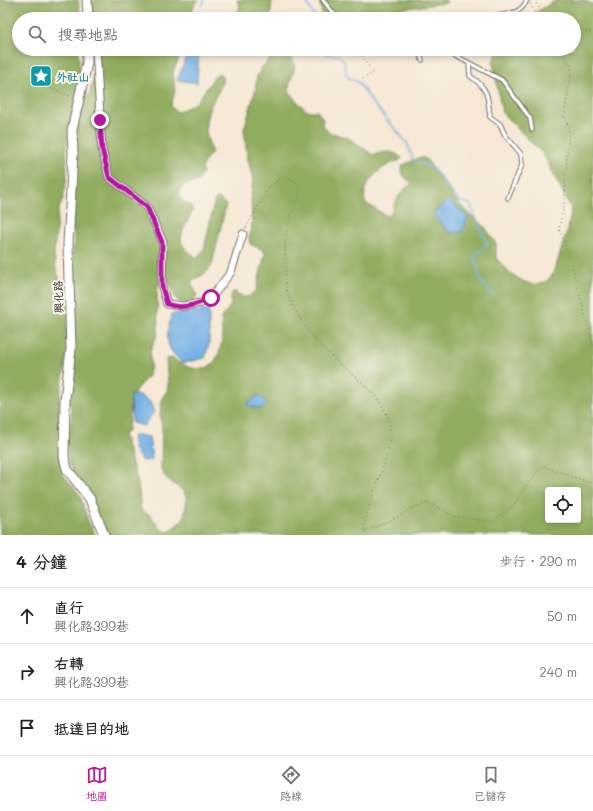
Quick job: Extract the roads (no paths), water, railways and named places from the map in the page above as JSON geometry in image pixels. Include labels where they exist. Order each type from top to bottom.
[{"type":"street","points":[[87,0],[88,12]]},
{"type":"street","name":"興化路","points":[[87,56],[87,63],[72,130],[73,154],[68,219],[71,336],[64,412],[64,457],[67,469],[90,499],[104,535]]},
{"type":"street","points":[[96,56],[102,149],[109,177],[147,207],[162,242],[162,287],[167,304],[182,306],[201,303],[211,298],[231,272],[243,234]]},
{"type":"lane","points":[[323,0],[332,12]]},
{"type":"lane","points":[[515,12],[523,8],[527,0]]},
{"type":"lane","points":[[421,56],[422,60]]},
{"type":"lane","points":[[455,56],[502,80],[530,118],[532,130]]},
{"type":"lane","points":[[469,64],[470,76],[480,83],[488,96],[490,117],[500,124],[505,135],[521,154],[522,165],[508,198]]},
{"type":"water","points":[[187,56],[199,56],[197,83],[177,80]]},
{"type":"water","points":[[449,200],[468,217],[462,232],[450,233],[433,214]]},
{"type":"water","points":[[209,309],[209,344],[205,358],[183,363],[172,352],[169,346],[168,329],[172,314]]},
{"type":"water","points":[[131,395],[141,396],[150,402],[154,412],[144,426],[132,423]]},
{"type":"water","points":[[259,395],[268,404],[261,409],[249,406],[247,404]]},
{"type":"water","points":[[138,435],[149,437],[152,460],[142,461],[134,449],[132,437]]},
{"type":"waterway","points":[[203,5],[204,0]]},
{"type":"waterway","points":[[305,0],[312,12]]},
{"type":"waterway","points":[[339,56],[344,61],[347,77],[358,82],[372,102],[407,143],[413,160],[433,168],[459,201],[470,204],[487,244],[474,256],[481,281],[494,296]]},
{"type":"place","name":"外社山","points":[[41,76]]}]
